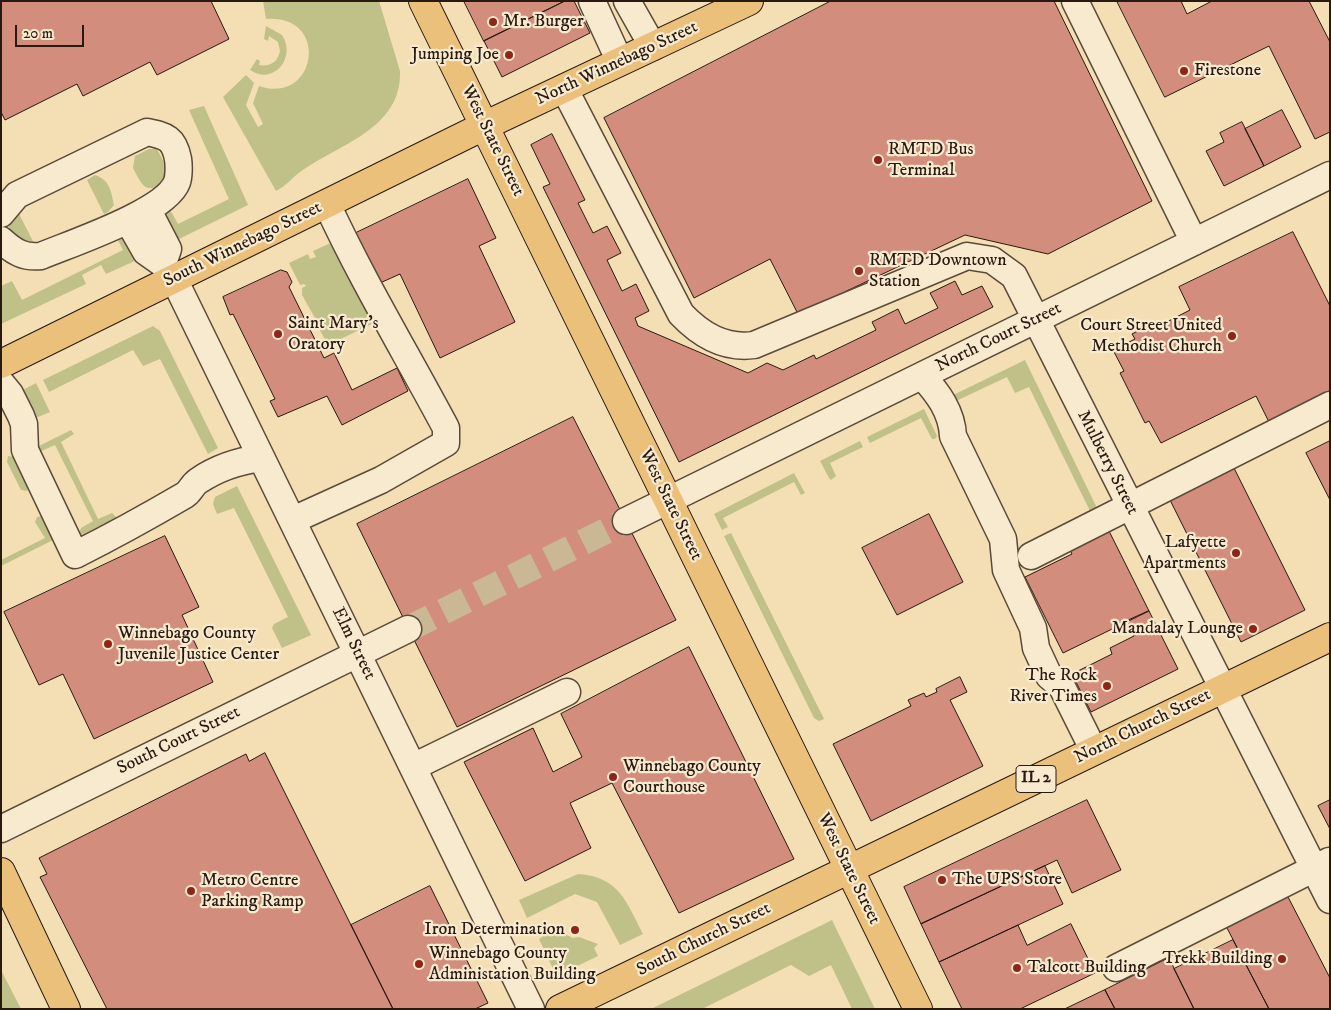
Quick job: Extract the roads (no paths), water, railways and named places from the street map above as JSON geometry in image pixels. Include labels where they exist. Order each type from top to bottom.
[{"type":"main road","name":"West State Street","points":[[423,1],[918,1009]]},
{"type":"main road","name":"North Winnebago Street","points":[[484,126],[749,1]]},
{"type":"main road","name":"South Winnebago Street","points":[[1,364],[168,271],[326,204],[484,126]]},
{"type":"main road","name":"North Church Street","points":[[849,870],[1330,637]]},
{"type":"main road","name":"South Church Street","points":[[560,1009],[849,870]]},
{"type":"main road","points":[[1,872],[66,1009]]},
{"type":"street","points":[[592,1],[620,62]]},
{"type":"street","points":[[627,1],[653,46]]},
{"type":"street","points":[[1075,1],[1194,242]]},
{"type":"street","name":"Mulberry Street","points":[[564,88],[681,314],[693,327],[710,338],[742,347],[754,345],[967,256],[992,260],[1014,276],[1129,507],[1224,688],[1322,865],[1330,900]]},
{"type":"street","points":[[1,214],[17,195],[147,132],[167,136],[176,148],[179,164],[177,182],[149,210],[41,256],[27,258],[12,250],[1,240]]},
{"type":"street","name":"North Court Street","points":[[626,521],[1330,175]]},
{"type":"street","points":[[293,520],[381,480],[446,444],[446,428],[348,249],[326,204]]},
{"type":"street","points":[[137,216],[134,231],[146,252],[168,271]]},
{"type":"street","name":"Elm Street","points":[[168,271],[293,520],[531,1009]]},
{"type":"street","points":[[922,376],[933,388],[946,408],[952,424],[953,436],[1003,539],[1006,570],[1033,628],[1036,648],[1047,671],[1062,687],[1094,751]]},
{"type":"street","points":[[1,383],[10,394],[21,416],[24,424],[23,439],[25,450],[75,555],[129,528],[148,514],[188,493],[192,485],[199,480],[230,464],[261,458]]},
{"type":"street","points":[[1031,556],[1330,405]]},
{"type":"street","points":[[1,416],[10,431],[23,439]]},
{"type":"street","name":"South Court Street","points":[[1,829],[408,629]]},
{"type":"street","points":[[413,767],[568,692]]},
{"type":"street","points":[[1116,968],[1322,865]]},
{"type":"tunnel","points":[[408,629],[626,521]]},
{"type":"place","name":"Mr. Burger","points":[[493,22]]},
{"type":"place","name":"Jumping Joe","points":[[509,55]]},
{"type":"place","name":"Firestone","points":[[1184,71]]},
{"type":"place","name":"RMTD Bus Terminal","points":[[878,160]]},
{"type":"place","name":"RMTD Downtown Station","points":[[859,271]]},
{"type":"place","name":"Saint Mary's Oratory","points":[[278,334]]},
{"type":"place","name":"Court Street United Methodist Church","points":[[1232,336]]},
{"type":"place","name":"Lafyette Apartments","points":[[1236,553]]},
{"type":"place","name":"Mandalay Lounge","points":[[1253,629]]},
{"type":"place","name":"Winnebago County Juvenile Justice Center","points":[[108,644]]},
{"type":"place","name":"The Rock River Times","points":[[1107,686]]},
{"type":"place","name":"Winnebago County Courthouse","points":[[613,777]]},
{"type":"place","name":"The UPS Store","points":[[942,880]]},
{"type":"place","name":"Metro Centre Parking Ramp","points":[[191,891]]},
{"type":"place","name":"Iron Determination","points":[[575,930]]},
{"type":"place","name":"Trekk Building","points":[[1282,959]]},
{"type":"place","name":"Winnebago County Administation Building","points":[[419,964]]},
{"type":"place","name":"Talcott Building","points":[[1017,968]]}]
